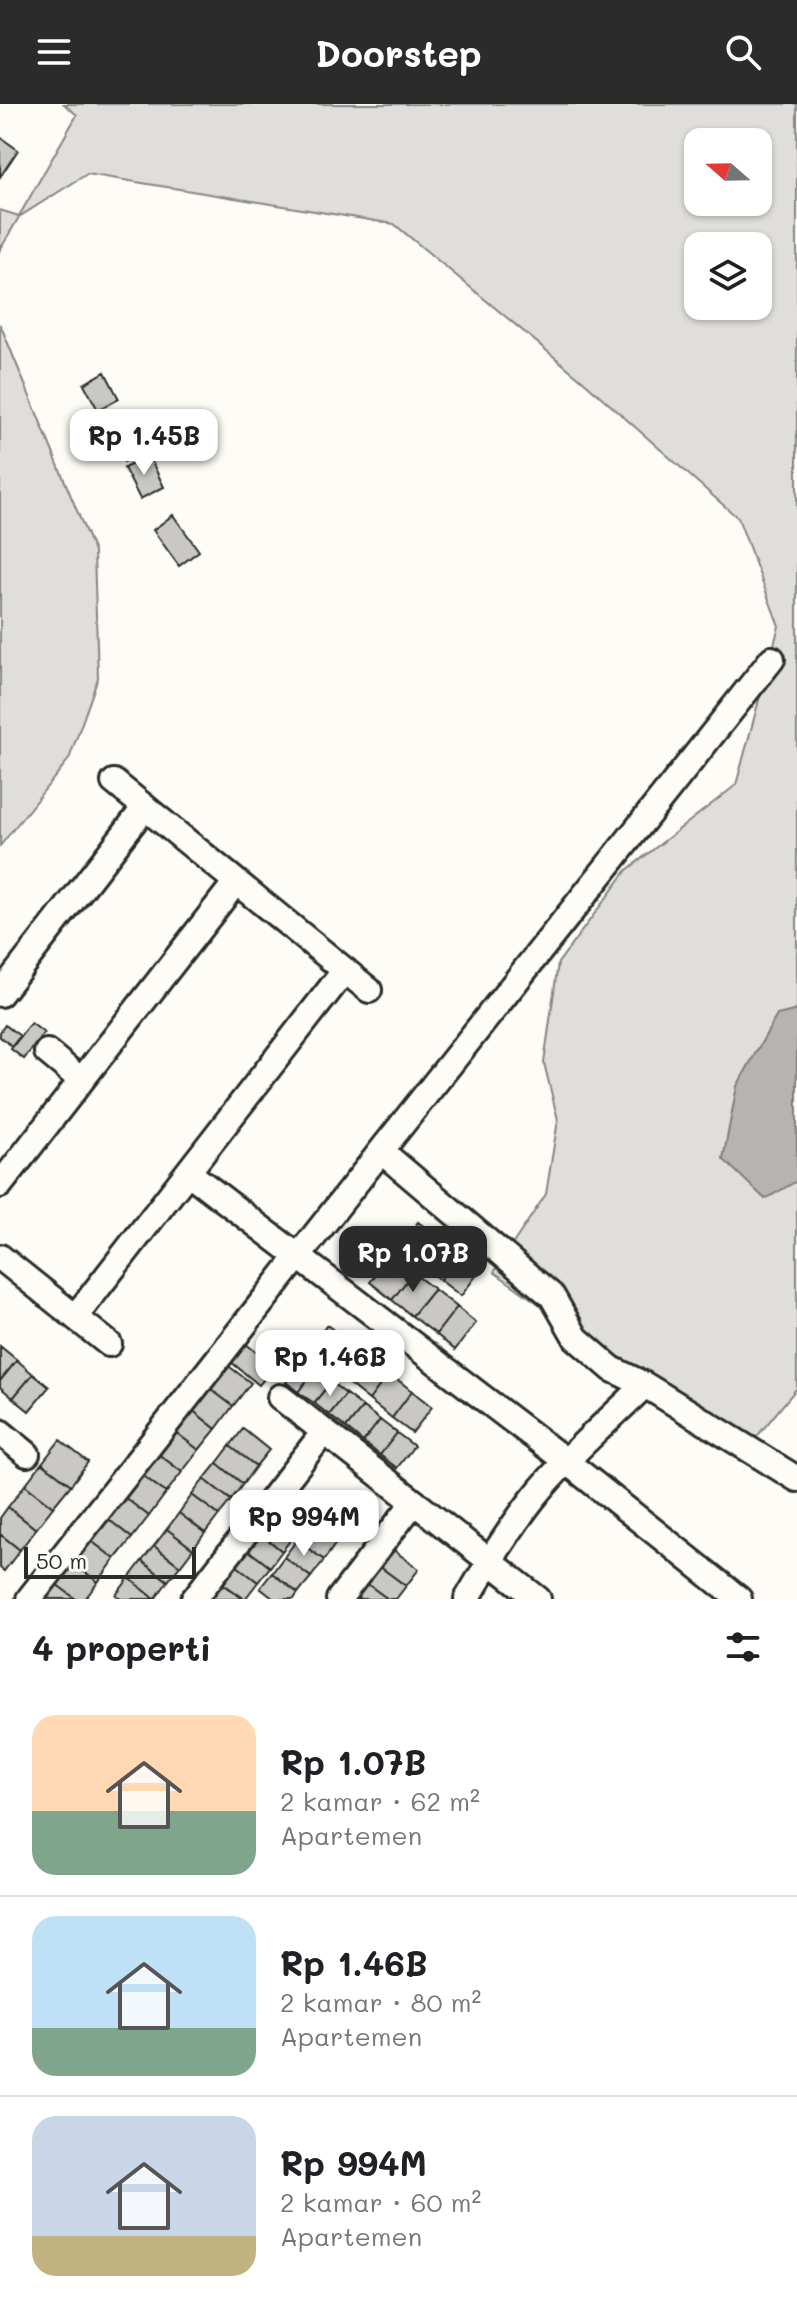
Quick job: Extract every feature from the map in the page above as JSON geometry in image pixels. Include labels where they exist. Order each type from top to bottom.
[{"type":"street","points":[[29,1599],[772,659]]},
{"type":"street","points":[[114,782],[369,990]]},
{"type":"street","points":[[0,994],[145,807]]},
{"type":"street","points":[[0,1185],[236,882]]},
{"type":"street","points":[[76,1316],[345,970]]},
{"type":"street","points":[[47,1052],[80,1079]]},
{"type":"street","points":[[381,1151],[552,1296],[576,1338],[612,1369],[795,1473]]},
{"type":"street","points":[[189,1173],[567,1462],[739,1599]]},
{"type":"street","points":[[0,1257],[109,1344]]},
{"type":"street","points":[[467,1599],[532,1500],[645,1385]]},
{"type":"street","points":[[280,1397],[538,1599]]},
{"type":"street","points":[[0,1432],[27,1454]]},
{"type":"street","points":[[194,1599],[324,1432]]},
{"type":"street","points":[[339,1599],[414,1502]]},
{"type":"shaded area","points":[[64,104],[797,104],[797,1388],[745,1451],[494,1272],[546,1194],[558,1120],[544,1063],[558,963],[627,870],[736,785],[779,626],[738,518],[582,380],[394,224],[87,174],[19,217],[0,250],[0,210],[19,216],[77,115]]},
{"type":"shaded area","points":[[0,324],[94,552],[98,678],[69,759],[0,846]]},
{"type":"shaded area","points":[[797,1010],[797,1181],[765,1199],[723,1159],[737,1086],[777,1015]]},
{"type":"building","points":[[0,137],[18,150],[0,177]]},
{"type":"building","points":[[105,372],[119,399],[98,410],[84,384]]},
{"type":"building","points":[[132,427],[145,451],[124,462],[111,438]]},
{"type":"building","points":[[149,456],[164,487],[140,499],[124,468]]},
{"type":"building","points":[[173,515],[199,551],[179,566],[153,530]]},
{"type":"building","points":[[31,1023],[44,1033],[24,1059],[11,1049]]},
{"type":"building","points":[[5,1025],[20,1036],[12,1046],[0,1037]]},
{"type":"building","points":[[418,1222],[437,1236],[417,1262],[399,1248]]},
{"type":"building","points":[[437,1236],[460,1254],[440,1280],[417,1262]]},
{"type":"building","points":[[460,1254],[481,1269],[461,1296],[440,1280]]},
{"type":"building","points":[[391,1255],[413,1273],[392,1300],[370,1282]]},
{"type":"building","points":[[413,1273],[434,1289],[412,1316],[392,1300]]},
{"type":"building","points":[[434,1289],[457,1307],[436,1334],[412,1316]]},
{"type":"building","points":[[457,1307],[476,1323],[455,1350],[436,1334]]},
{"type":"building","points":[[327,1325],[346,1340],[326,1367],[306,1351]]},
{"type":"building","points":[[346,1340],[369,1358],[349,1384],[326,1367]]},
{"type":"building","points":[[245,1343],[274,1367],[259,1385],[230,1361]]},
{"type":"building","points":[[0,1346],[17,1360],[0,1381]]},
{"type":"building","points":[[369,1358],[389,1373],[369,1400],[349,1384]]},
{"type":"building","points":[[17,1360],[33,1374],[13,1398],[0,1387],[0,1381]]},
{"type":"building","points":[[303,1360],[315,1370],[298,1392],[286,1382]]},
{"type":"building","points":[[226,1364],[251,1383],[233,1406],[208,1387]]},
{"type":"building","points":[[315,1370],[331,1382],[314,1403],[298,1392]]},
{"type":"building","points":[[389,1373],[412,1391],[392,1418],[369,1400]]},
{"type":"building","points":[[33,1374],[49,1387],[29,1411],[13,1398]]},
{"type":"building","points":[[331,1382],[346,1394],[329,1415],[314,1403]]},
{"type":"building","points":[[208,1387],[233,1406],[216,1429],[191,1409]]},
{"type":"building","points":[[412,1391],[432,1407],[412,1433],[392,1418]]},
{"type":"building","points":[[346,1394],[363,1407],[346,1428],[329,1415]]},
{"type":"building","points":[[363,1407],[380,1420],[363,1442],[346,1428]]},
{"type":"building","points":[[191,1409],[216,1429],[199,1450],[174,1431]]},
{"type":"building","points":[[380,1420],[397,1433],[380,1455],[363,1442]]},
{"type":"building","points":[[243,1429],[269,1450],[256,1466],[230,1446]]},
{"type":"building","points":[[174,1431],[199,1450],[182,1472],[157,1453]]},
{"type":"building","points":[[397,1433],[414,1446],[397,1468],[380,1455]]},
{"type":"building","points":[[60,1440],[88,1462],[71,1485],[42,1463]]},
{"type":"building","points":[[230,1446],[256,1466],[243,1484],[217,1463]]},
{"type":"building","points":[[157,1453],[182,1472],[166,1493],[141,1474]]},
{"type":"building","points":[[42,1463],[71,1485],[53,1507],[25,1485]]},
{"type":"building","points":[[217,1463],[243,1484],[231,1500],[204,1479]]},
{"type":"building","points":[[141,1474],[166,1493],[149,1516],[124,1497]]},
{"type":"building","points":[[204,1479],[231,1500],[219,1515],[192,1495]]},
{"type":"building","points":[[25,1485],[53,1507],[36,1529],[8,1507]]},
{"type":"building","points":[[192,1495],[219,1515],[205,1533],[179,1513]]},
{"type":"building","points":[[281,1496],[308,1516],[296,1533],[269,1513]]},
{"type":"building","points":[[124,1497],[149,1516],[132,1538],[107,1518]]},
{"type":"building","points":[[8,1507],[36,1529],[20,1550],[0,1534],[0,1518]]},
{"type":"building","points":[[179,1513],[205,1533],[193,1549],[167,1529]]},
{"type":"building","points":[[269,1513],[296,1533],[282,1551],[256,1530]]},
{"type":"building","points":[[107,1518],[132,1538],[115,1559],[90,1540]]},
{"type":"building","points":[[310,1523],[336,1543],[324,1560],[297,1540]]},
{"type":"building","points":[[167,1529],[193,1549],[180,1566],[154,1546]]},
{"type":"building","points":[[256,1530],[282,1551],[270,1567],[244,1547]]},
{"type":"building","points":[[0,1534],[20,1550],[4,1571],[0,1568]]},
{"type":"building","points":[[90,1540],[115,1559],[98,1582],[73,1563]]},
{"type":"building","points":[[297,1540],[324,1560],[311,1577],[284,1557]]},
{"type":"building","points":[[154,1546],[180,1566],[168,1581],[142,1561]]},
{"type":"building","points":[[244,1547],[270,1567],[258,1582],[232,1562]]},
{"type":"building","points":[[392,1549],[419,1569],[406,1586],[379,1566]]},
{"type":"building","points":[[284,1557],[311,1577],[298,1593],[272,1573]]},
{"type":"building","points":[[142,1561],[168,1581],[155,1599],[129,1578]]},
{"type":"building","points":[[232,1562],[258,1582],[245,1599],[218,1580]]},
{"type":"building","points":[[73,1563],[98,1582],[85,1599],[76,1599],[56,1584]]},
{"type":"building","points":[[379,1566],[406,1586],[396,1599],[388,1599],[366,1583]]},
{"type":"building","points":[[272,1573],[298,1593],[294,1599],[274,1599],[260,1588]]},
{"type":"building","points":[[129,1578],[155,1599],[121,1599],[116,1595]]},
{"type":"building","points":[[218,1580],[243,1599],[210,1599],[206,1596]]},
{"type":"building","points":[[366,1583],[388,1599],[354,1599]]},
{"type":"building","points":[[56,1584],[76,1599],[45,1599]]}]
